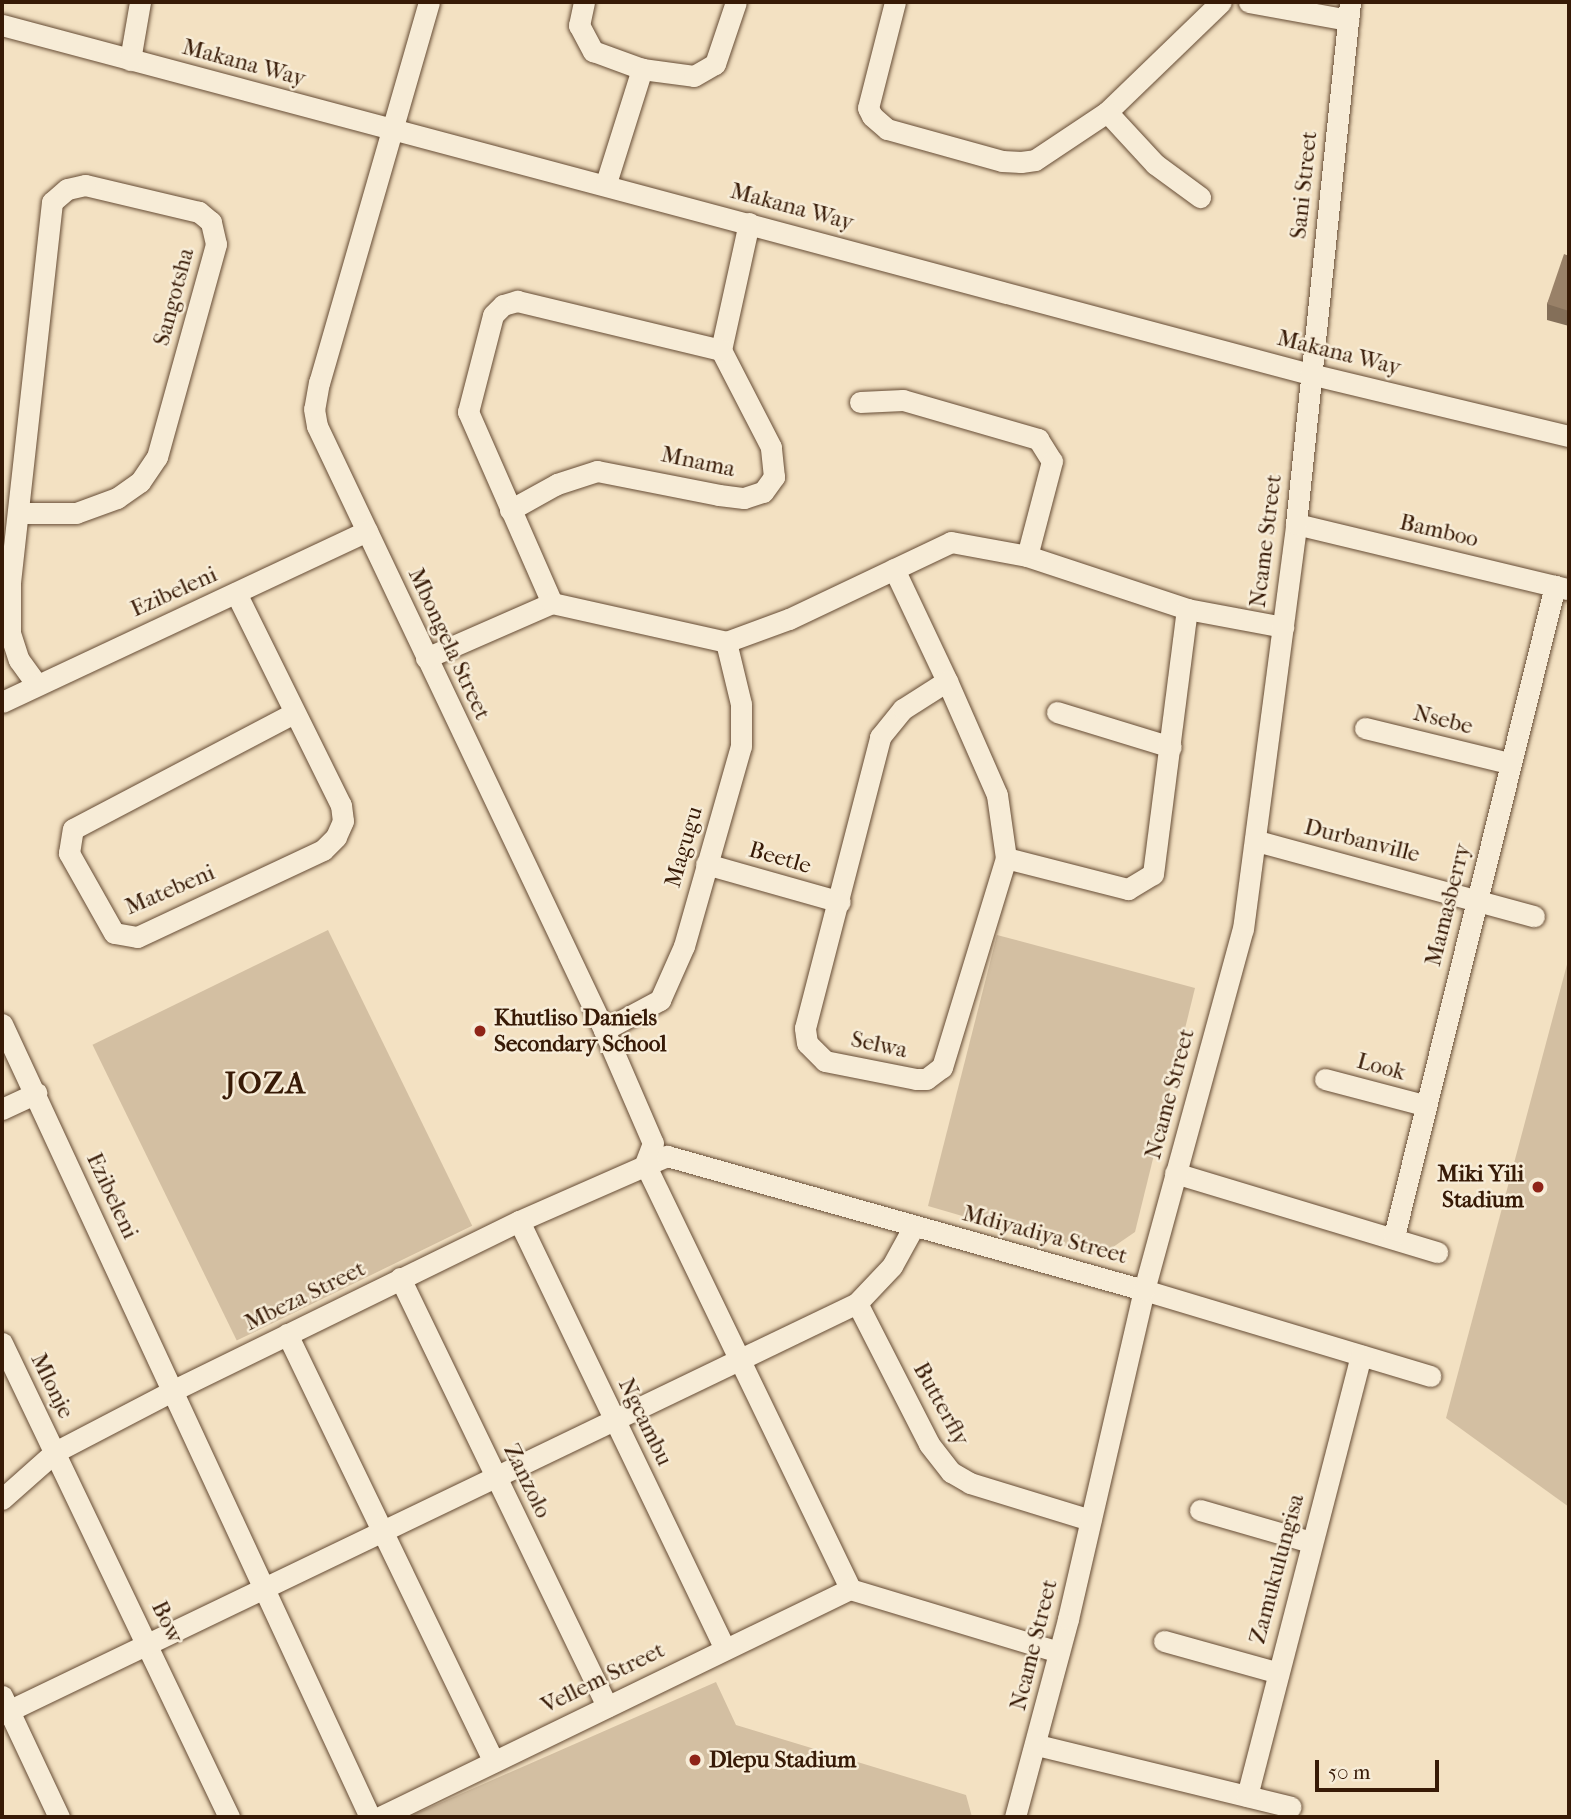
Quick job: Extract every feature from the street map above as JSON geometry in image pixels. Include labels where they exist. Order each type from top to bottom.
[{"type":"street","points":[[130,60],[140,2]]},
{"type":"street","name":"Mbongela Street","points":[[429,2],[395,131],[314,409],[325,446],[604,1030],[653,1143],[645,1164]]},
{"type":"street","points":[[584,2],[579,25],[593,51],[642,69],[694,76],[706,73],[723,49],[737,2]]},
{"type":"street","points":[[895,2],[868,108],[887,129],[1002,161],[1021,162],[1035,160],[1107,111],[1221,2]]},
{"type":"street","points":[[1249,2],[1349,11]]},
{"type":"street","name":"Sani Street","points":[[1310,374],[1349,11]]},
{"type":"street","name":"Makana Way","points":[[2,25],[395,131],[606,183],[1310,374],[1569,436]]},
{"type":"street","points":[[606,183],[642,69]]},
{"type":"street","points":[[1107,111],[1155,163],[1200,197]]},
{"type":"street","name":"Sangotsha","points":[[20,513],[75,513],[117,498],[140,482],[157,457],[216,244],[211,222],[199,212],[85,186],[67,189],[52,202],[20,513],[10,582],[10,633],[19,660],[36,683]]},
{"type":"street","points":[[552,603],[468,412],[487,331],[503,305],[517,301],[721,350],[749,223]]},
{"type":"street","name":"Mnama","points":[[510,510],[557,484],[597,471],[719,495],[744,498],[763,492],[774,477],[771,447],[721,350]]},
{"type":"street","name":"Ncame Street","points":[[1015,1817],[1037,1745],[1144,1290],[1243,929],[1257,841],[1296,524],[1310,374]]},
{"type":"street","points":[[860,402],[903,400],[1038,439],[1052,461],[1027,556]]},
{"type":"street","name":"Bamboo","points":[[1296,524],[1562,588]]},
{"type":"street","name":"Ezibeleni","points":[[2,702],[36,683],[367,531]]},
{"type":"street","points":[[426,658],[552,603],[726,642],[789,619],[951,542],[1027,556],[1187,609],[1283,627]]},
{"type":"street","name":"Selwa","points":[[894,569],[947,681],[997,795],[1006,858],[942,1067],[926,1079],[825,1061],[807,1043],[805,1028],[840,902],[880,737],[903,709],[947,681]]},
{"type":"street","name":"Mamasberry","points":[[1394,1236],[1509,763],[1562,588]]},
{"type":"street","name":"Matebeni","points":[[236,593],[341,805],[343,821],[337,837],[323,850],[137,937],[114,933],[69,853],[73,829],[294,713]]},
{"type":"street","points":[[1006,858],[1128,889],[1146,881],[1158,861],[1187,609]]},
{"type":"street","name":"Magugu","points":[[604,1030],[660,999],[671,983],[743,725],[726,642]]},
{"type":"street","points":[[1057,712],[1171,747]]},
{"type":"street","name":"Nsebe","points":[[1365,728],[1509,763]]},
{"type":"street","name":"Durbanville","points":[[1257,841],[1534,915]]},
{"type":"street","name":"Beetle","points":[[706,864],[840,902]]},
{"type":"street","name":"Ezibeleni","points":[[2,1024],[370,1817]]},
{"type":"street","name":"Look","points":[[1325,1079],[1424,1105]]},
{"type":"street","points":[[2,1109],[36,1093]]},
{"type":"street","name":"Mdiyadiya Street","points":[[645,1164],[667,1156],[1144,1290],[1430,1376]]},
{"type":"street","points":[[645,1164],[736,1359],[850,1589],[1059,1652]]},
{"type":"street","name":"Mbeza Street","points":[[2,1499],[55,1452],[172,1391],[400,1278],[645,1164]]},
{"type":"street","points":[[1175,1172],[1394,1236],[1437,1252]]},
{"type":"street","name":"Ngcambu","points":[[519,1221],[724,1647]]},
{"type":"street","points":[[59,1817],[4,1706],[149,1644],[736,1359],[858,1303],[892,1266],[914,1226]]},
{"type":"street","name":"Zanzolo","points":[[400,1278],[607,1707]]},
{"type":"street","name":"Butterfly","points":[[858,1303],[929,1444],[951,1472],[970,1483],[1090,1520]]},
{"type":"street","points":[[287,1334],[493,1761]]},
{"type":"street","name":"Mlonje","points":[[2,1343],[55,1452]]},
{"type":"street","name":"Zamukulungisa","points":[[1247,1796],[1276,1672],[1361,1356]]},
{"type":"street","name":"Bow","points":[[55,1452],[149,1644],[229,1817]]},
{"type":"street","points":[[1200,1510],[1311,1542]]},
{"type":"street","name":"Vellem Street","points":[[380,1817],[724,1647],[850,1589]]},
{"type":"street","points":[[1164,1641],[1276,1672]]},
{"type":"street","points":[[1037,1745],[1291,1807]]},
{"type":"shaded area","points":[[328,930],[472,1226],[237,1341],[93,1045]]},
{"type":"shaded area","points":[[997,935],[1195,988],[1135,1232],[1100,1256],[928,1206]]},
{"type":"shaded area","name":"Miki Yili Stadium","points":[[1569,957],[1569,1507],[1446,1418]]},
{"type":"shaded area","name":"Dlepu Stadium","points":[[716,1682],[736,1725],[966,1795],[972,1817],[408,1817]]},
{"type":"building","points":[[1564,254],[1569,256],[1569,311],[1547,304]]},
{"type":"place","name":"Khutliso Daniels Secondary School","points":[[480,1031]]},
{"type":"place","name":"Miki Yili Stadium","points":[[1538,1187]]},
{"type":"place","name":"Dlepu Stadium","points":[[695,1760]]},
{"type":"district","name":"JOZA","points":[[266,1084]]}]
